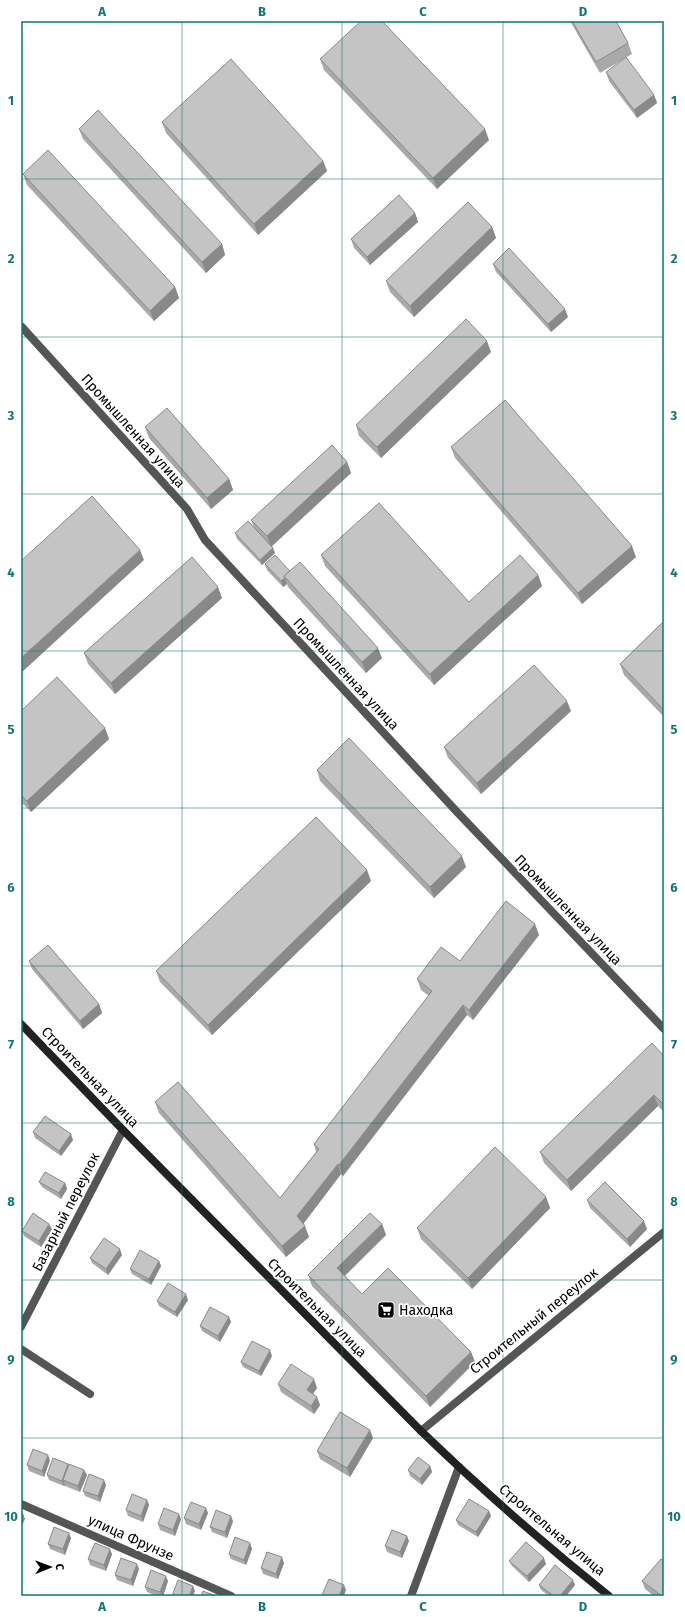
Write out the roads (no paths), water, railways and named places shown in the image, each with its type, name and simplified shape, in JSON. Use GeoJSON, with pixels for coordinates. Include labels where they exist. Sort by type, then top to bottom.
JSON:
{"type":"FeatureCollection","features":[{"type":"Feature","properties":{"kind":"main road","name":"Строительная улица"},"geometry":{"type":"LineString","coordinates":[[21,1024],[123,1130],[459,1468],[555,1553],[609,1596]]}},
{"type":"Feature","properties":{"kind":"street","name":"Промышленная улица"},"geometry":{"type":"LineString","coordinates":[[21,326],[187,509],[205,540],[458,813],[664,1029]]}},
{"type":"Feature","properties":{"kind":"street","name":"Базарный переулок"},"geometry":{"type":"LineString","coordinates":[[21,1327],[123,1130]]}},
{"type":"Feature","properties":{"kind":"street","name":"Строительный переулок"},"geometry":{"type":"LineString","coordinates":[[421,1431],[664,1232]]}},
{"type":"Feature","properties":{"kind":"street"},"geometry":{"type":"LineString","coordinates":[[21,1349],[90,1394]]}},
{"type":"Feature","properties":{"kind":"street"},"geometry":{"type":"LineString","coordinates":[[411,1596],[459,1468]]}},
{"type":"Feature","properties":{"kind":"street","name":"улица Фрунзе"},"geometry":{"type":"LineString","coordinates":[[21,1504],[231,1596]]}},
{"type":"Feature","properties":{"kind":"place","name":"Находка"},"geometry":{"type":"Point","coordinates":[386,1310]}}]}
